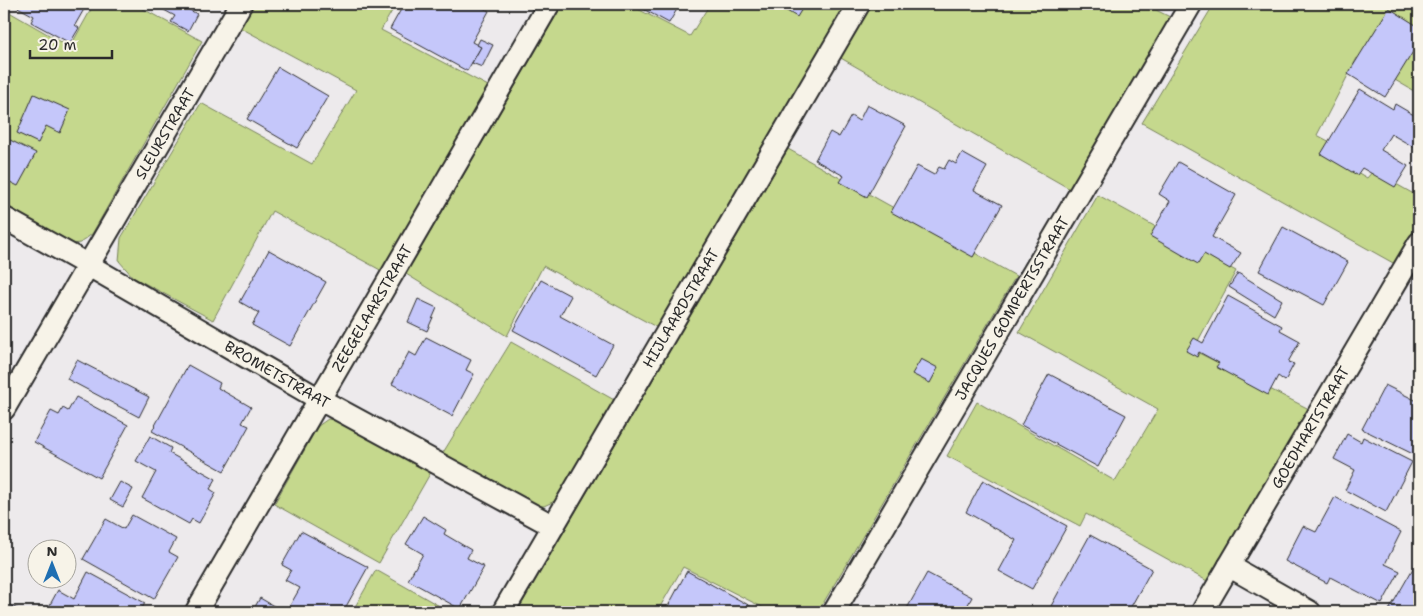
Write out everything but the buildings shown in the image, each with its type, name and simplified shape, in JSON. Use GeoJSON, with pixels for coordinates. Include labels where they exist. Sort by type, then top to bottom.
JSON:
{"type":"FeatureCollection","features":[{"type":"Feature","properties":{"kind":"street","name":"SLEURSTRAAT"},"geometry":{"type":"LineString","coordinates":[[4,409],[241,4]]}},
{"type":"Feature","properties":{"kind":"street","name":"ZEEGELAARSTRAAT"},"geometry":{"type":"LineString","coordinates":[[196,612],[549,4]]}},
{"type":"Feature","properties":{"kind":"street","name":"HIJLAARDSTRAAT"},"geometry":{"type":"LineString","coordinates":[[503,612],[859,4]]}},
{"type":"Feature","properties":{"kind":"street","name":"JACQUES GOMPERTSSTRAAT"},"geometry":{"type":"LineString","coordinates":[[834,612],[1191,4]]}},
{"type":"Feature","properties":{"kind":"street","name":"BROMETSTRAAT"},"geometry":{"type":"LineString","coordinates":[[4,218],[319,399],[553,526]]}},
{"type":"Feature","properties":{"kind":"street","name":"GOEDHARTSTRAAT"},"geometry":{"type":"LineString","coordinates":[[1202,612],[1419,243]]}},
{"type":"Feature","properties":{"kind":"street"},"geometry":{"type":"LineString","coordinates":[[1229,566],[1310,612]]}},
{"type":"Feature","properties":{"kind":"green space"},"geometry":{"type":"Polygon","coordinates":[[[94,4],[134,4],[202,41],[92,234],[80,243],[63,245],[4,210],[4,9],[70,47],[94,4]]]}},
{"type":"Feature","properties":{"kind":"green space"},"geometry":{"type":"Polygon","coordinates":[[[253,4],[396,4],[381,30],[492,88],[384,272],[272,211],[213,320],[133,277],[119,261],[121,238],[201,103],[312,164],[356,90],[239,27],[253,4]]]}},
{"type":"Feature","properties":{"kind":"green space"},"geometry":{"type":"Polygon","coordinates":[[[563,4],[628,4],[690,36],[710,4],[849,4],[658,328],[543,266],[507,336],[406,274],[563,4]]]}},
{"type":"Feature","properties":{"kind":"green space"},"geometry":{"type":"Polygon","coordinates":[[[870,4],[1144,4],[1170,17],[1070,189],[839,57],[870,4]]]}},
{"type":"Feature","properties":{"kind":"green space"},"geometry":{"type":"Polygon","coordinates":[[[1214,4],[1419,4],[1419,94],[1357,58],[1317,135],[1332,143],[1327,154],[1367,178],[1373,171],[1419,197],[1419,221],[1395,264],[1142,123],[1214,4]]]}},
{"type":"Feature","properties":{"kind":"green space"},"geometry":{"type":"Polygon","coordinates":[[[788,149],[1016,276],[818,612],[772,612],[683,567],[657,612],[517,612],[788,149]]]}},
{"type":"Feature","properties":{"kind":"green space"},"geometry":{"type":"Polygon","coordinates":[[[1098,195],[1236,271],[1193,350],[1309,409],[1209,582],[1086,514],[1080,526],[947,456],[977,402],[1115,481],[1158,409],[1019,332],[1098,195]]]}},
{"type":"Feature","properties":{"kind":"green space"},"geometry":{"type":"Polygon","coordinates":[[[511,342],[616,401],[559,499],[544,506],[528,505],[441,456],[511,342]]]}},
{"type":"Feature","properties":{"kind":"green space"},"geometry":{"type":"Polygon","coordinates":[[[328,419],[343,422],[431,472],[379,563],[274,504],[318,426],[328,419]]]}},
{"type":"Feature","properties":{"kind":"green space"},"geometry":{"type":"Polygon","coordinates":[[[376,570],[450,612],[352,612],[376,570]]]}}]}
